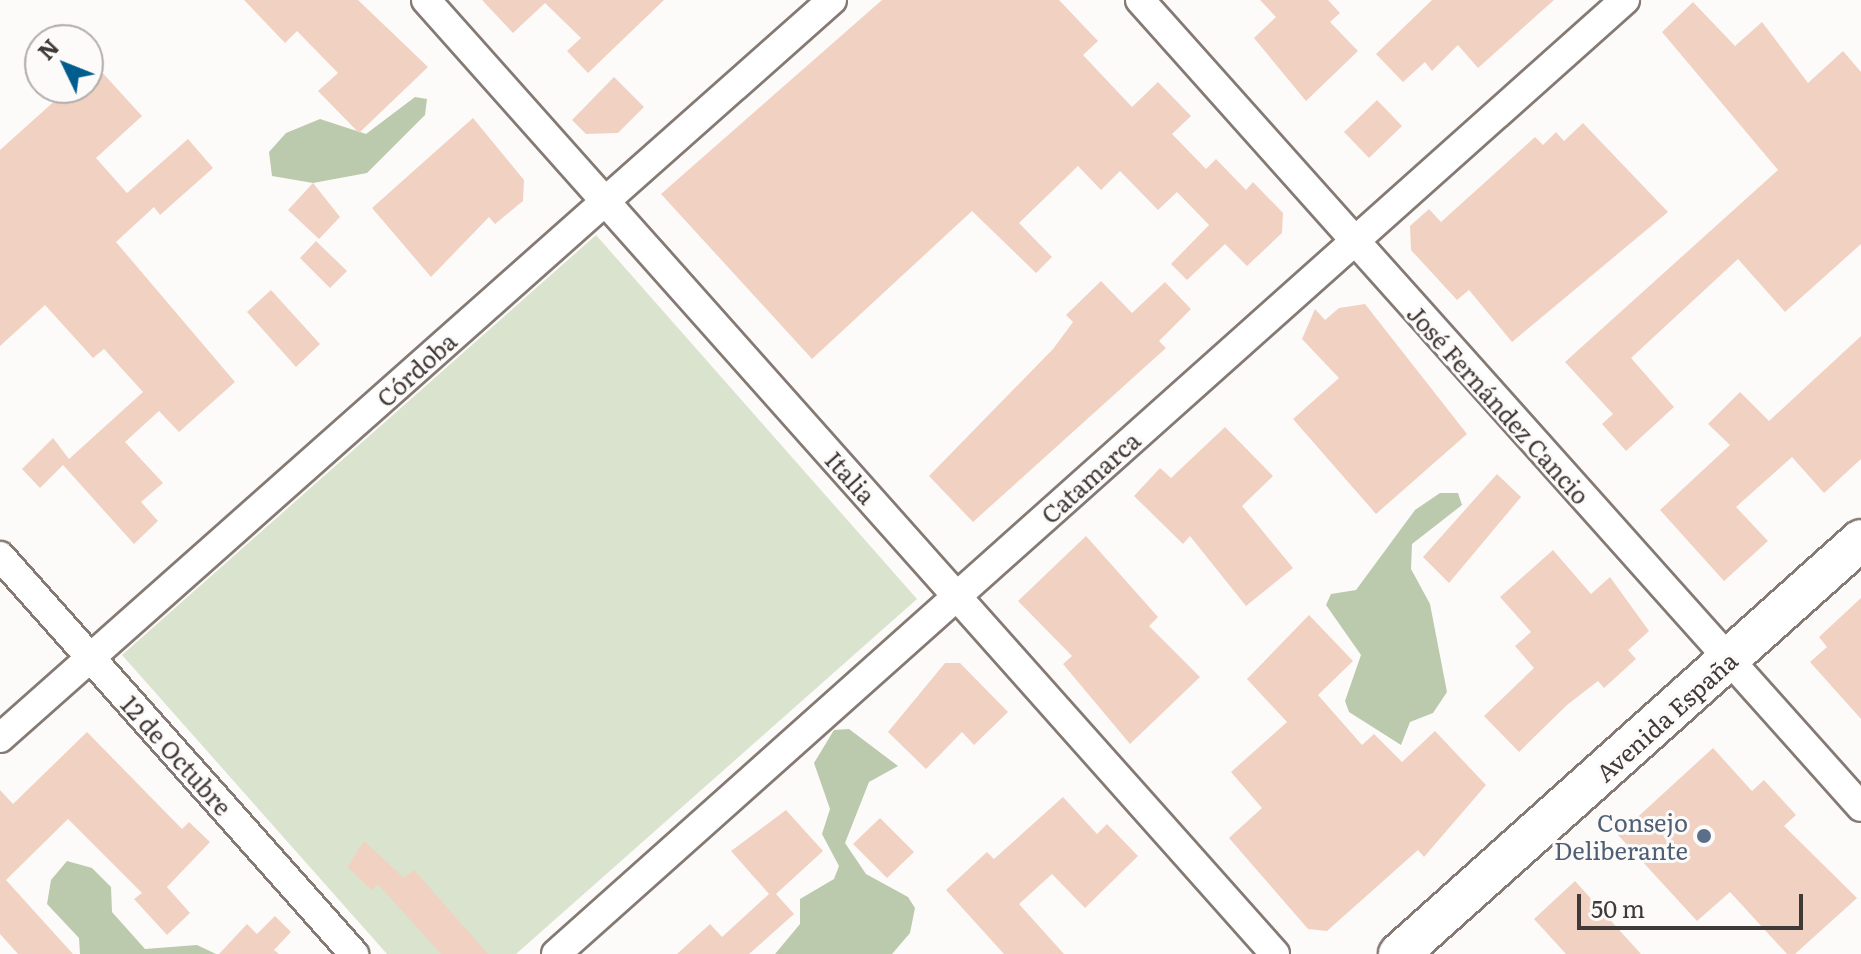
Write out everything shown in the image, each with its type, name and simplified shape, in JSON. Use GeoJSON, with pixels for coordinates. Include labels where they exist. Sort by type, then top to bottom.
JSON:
{"type":"FeatureCollection","features":[{"type":"Feature","properties":{"kind":"main road","name":"Avenida España"},"geometry":{"type":"LineString","coordinates":[[1399,954],[1861,540]]}},
{"type":"Feature","properties":{"kind":"street","name":"Italia"},"geometry":{"type":"LineString","coordinates":[[426,0],[1275,954]]}},
{"type":"Feature","properties":{"kind":"street","name":"Córdoba"},"geometry":{"type":"LineString","coordinates":[[0,738],[832,0]]}},
{"type":"Feature","properties":{"kind":"street","name":"José Fernández Cancio"},"geometry":{"type":"LineString","coordinates":[[1140,0],[1861,807]]}},
{"type":"Feature","properties":{"kind":"street","name":"Catamarca"},"geometry":{"type":"LineString","coordinates":[[556,954],[1625,0]]}},
{"type":"Feature","properties":{"kind":"street","name":"12 de Octubre"},"geometry":{"type":"LineString","coordinates":[[0,556],[354,954]]}},
{"type":"Feature","properties":{"kind":"green space"},"geometry":{"type":"Polygon","coordinates":[[[415,97],[427,99],[425,115],[367,173],[313,183],[272,176],[269,152],[286,133],[320,119],[366,134],[415,97]]]}},
{"type":"Feature","properties":{"kind":"green space"},"geometry":{"type":"Polygon","coordinates":[[[596,235],[917,599],[516,954],[387,954],[122,655],[596,235]]]}},
{"type":"Feature","properties":{"kind":"green space"},"geometry":{"type":"Polygon","coordinates":[[[1440,493],[1458,493],[1462,505],[1412,544],[1411,569],[1430,604],[1447,692],[1433,713],[1410,722],[1401,745],[1349,712],[1345,701],[1361,655],[1326,605],[1331,594],[1356,590],[1415,510],[1440,493]]]}},
{"type":"Feature","properties":{"kind":"green space"},"geometry":{"type":"Polygon","coordinates":[[[849,729],[898,766],[869,782],[845,843],[866,874],[908,897],[915,908],[910,933],[892,954],[775,954],[800,924],[800,899],[834,879],[839,866],[822,834],[830,809],[814,763],[834,730],[849,729]]]}},
{"type":"Feature","properties":{"kind":"green space"},"geometry":{"type":"Polygon","coordinates":[[[67,861],[92,868],[111,887],[112,912],[145,949],[197,945],[216,954],[80,954],[79,938],[47,904],[51,880],[67,861]]]}},
{"type":"Feature","properties":{"kind":"building"},"geometry":{"type":"Polygon","coordinates":[[[244,0],[358,0],[428,67],[359,133],[318,91],[338,73],[297,31],[285,43],[244,0]]]}},
{"type":"Feature","properties":{"kind":"building"},"geometry":{"type":"Polygon","coordinates":[[[482,0],[664,0],[588,73],[567,51],[581,38],[545,3],[513,33],[482,0]]]}},
{"type":"Feature","properties":{"kind":"building"},"geometry":{"type":"Polygon","coordinates":[[[882,0],[1059,0],[1098,41],[1083,55],[1132,107],[1158,82],[1191,116],[1172,134],[1206,169],[1216,159],[1246,190],[1253,182],[1283,213],[1282,233],[1247,266],[1225,244],[1187,280],[1171,264],[1209,225],[1177,192],[1158,210],[1120,171],[1101,190],[1078,166],[1019,223],[1052,257],[1036,273],[972,211],[812,359],[661,194],[882,0]]]}},
{"type":"Feature","properties":{"kind":"building"},"geometry":{"type":"Polygon","coordinates":[[[1260,0],[1328,0],[1340,13],[1330,22],[1358,51],[1306,101],[1254,38],[1276,17],[1260,0]]]}},
{"type":"Feature","properties":{"kind":"building"},"geometry":{"type":"Polygon","coordinates":[[[1432,0],[1554,0],[1478,68],[1458,45],[1432,71],[1425,62],[1403,82],[1376,54],[1432,0]]]}},
{"type":"Feature","properties":{"kind":"building"},"geometry":{"type":"Polygon","coordinates":[[[1693,2],[1735,46],[1762,22],[1808,83],[1843,51],[1861,72],[1861,244],[1785,312],[1738,259],[1631,358],[1674,407],[1626,451],[1602,424],[1613,414],[1565,362],[1778,170],[1662,32],[1693,2]]]}},
{"type":"Feature","properties":{"kind":"building"},"geometry":{"type":"Polygon","coordinates":[[[104,74],[142,116],[96,158],[127,193],[188,139],[213,168],[160,215],[154,207],[116,242],[235,382],[179,432],[159,411],[125,442],[163,483],[141,502],[158,521],[134,544],[63,465],[40,488],[22,469],[53,438],[69,459],[143,392],[104,349],[93,358],[45,305],[0,346],[0,150],[51,104],[104,104],[104,74]]]}},
{"type":"Feature","properties":{"kind":"building"},"geometry":{"type":"Polygon","coordinates":[[[614,77],[644,107],[618,133],[586,134],[572,120],[614,77]]]}},
{"type":"Feature","properties":{"kind":"building"},"geometry":{"type":"Polygon","coordinates":[[[1377,100],[1402,126],[1369,158],[1344,132],[1377,100]]]}},
{"type":"Feature","properties":{"kind":"building"},"geometry":{"type":"Polygon","coordinates":[[[473,118],[524,180],[523,201],[495,224],[489,217],[431,277],[372,208],[473,118]]]}},
{"type":"Feature","properties":{"kind":"building"},"geometry":{"type":"Polygon","coordinates":[[[1583,123],[1668,212],[1512,342],[1469,290],[1457,300],[1411,250],[1410,226],[1429,209],[1441,222],[1535,137],[1543,145],[1556,132],[1564,141],[1583,123]]]}},
{"type":"Feature","properties":{"kind":"building"},"geometry":{"type":"Polygon","coordinates":[[[313,183],[340,217],[319,239],[288,210],[313,183]]]}},
{"type":"Feature","properties":{"kind":"building"},"geometry":{"type":"Polygon","coordinates":[[[316,241],[347,271],[330,288],[300,258],[316,241]]]}},
{"type":"Feature","properties":{"kind":"building"},"geometry":{"type":"Polygon","coordinates":[[[1101,281],[1132,313],[1165,282],[1191,309],[1159,341],[1166,348],[973,522],[929,476],[1053,349],[1073,322],[1066,315],[1101,281]]]}},
{"type":"Feature","properties":{"kind":"building"},"geometry":{"type":"Polygon","coordinates":[[[271,290],[320,344],[296,367],[247,312],[271,290]]]}},
{"type":"Feature","properties":{"kind":"building"},"geometry":{"type":"Polygon","coordinates":[[[1365,304],[1467,434],[1376,514],[1293,419],[1339,378],[1302,339],[1315,309],[1325,320],[1339,308],[1365,304]]]}},
{"type":"Feature","properties":{"kind":"building"},"geometry":{"type":"Polygon","coordinates":[[[1861,336],[1861,459],[1824,493],[1792,457],[1736,507],[1768,541],[1724,581],[1660,510],[1730,445],[1708,424],[1740,392],[1769,421],[1861,336]]]}},
{"type":"Feature","properties":{"kind":"building"},"geometry":{"type":"Polygon","coordinates":[[[1225,427],[1273,476],[1242,506],[1293,568],[1246,606],[1190,536],[1183,544],[1134,496],[1160,468],[1171,478],[1225,427]]]}},
{"type":"Feature","properties":{"kind":"building"},"geometry":{"type":"Polygon","coordinates":[[[1497,474],[1521,497],[1449,583],[1423,557],[1497,474]]]}},
{"type":"Feature","properties":{"kind":"building"},"geometry":{"type":"Polygon","coordinates":[[[1086,536],[1158,617],[1149,626],[1200,677],[1130,744],[1063,664],[1072,656],[1018,601],[1086,536]]]}},
{"type":"Feature","properties":{"kind":"building"},"geometry":{"type":"Polygon","coordinates":[[[1553,550],[1591,594],[1610,577],[1649,631],[1628,650],[1636,659],[1604,688],[1598,681],[1567,705],[1519,752],[1484,716],[1534,668],[1515,646],[1531,632],[1500,597],[1553,550]]]}},
{"type":"Feature","properties":{"kind":"building"},"geometry":{"type":"Polygon","coordinates":[[[1861,598],[1861,719],[1810,662],[1827,647],[1819,637],[1861,598]]]}},
{"type":"Feature","properties":{"kind":"building"},"geometry":{"type":"Polygon","coordinates":[[[1309,615],[1353,661],[1318,695],[1362,745],[1374,734],[1402,762],[1435,731],[1486,785],[1424,857],[1418,850],[1327,931],[1308,929],[1229,838],[1262,808],[1231,772],[1287,722],[1247,679],[1309,615]]]}},
{"type":"Feature","properties":{"kind":"building"},"geometry":{"type":"Polygon","coordinates":[[[945,663],[960,663],[1008,712],[974,745],[962,732],[926,769],[888,732],[945,663]]]}},
{"type":"Feature","properties":{"kind":"building"},"geometry":{"type":"Polygon","coordinates":[[[87,732],[182,829],[189,822],[210,842],[167,887],[190,913],[167,935],[134,899],[142,893],[68,819],[6,880],[73,954],[18,954],[0,934],[0,790],[13,804],[87,732]]]}},
{"type":"Feature","properties":{"kind":"building"},"geometry":{"type":"Polygon","coordinates":[[[1713,748],[1752,791],[1764,780],[1796,815],[1784,826],[1857,898],[1795,954],[1787,954],[1730,892],[1697,921],[1618,835],[1713,748]]]}},
{"type":"Feature","properties":{"kind":"building"},"geometry":{"type":"Polygon","coordinates":[[[1063,797],[1097,834],[1107,824],[1138,856],[1085,908],[1052,874],[1019,904],[1064,954],[1004,954],[946,890],[987,852],[994,859],[1063,797]]]}},
{"type":"Feature","properties":{"kind":"building"},"geometry":{"type":"Polygon","coordinates":[[[786,810],[823,851],[776,894],[794,914],[749,954],[677,954],[710,924],[722,937],[769,894],[731,851],[786,810]]]}},
{"type":"Feature","properties":{"kind":"building"},"geometry":{"type":"Polygon","coordinates":[[[880,818],[914,852],[887,878],[853,844],[880,818]]]}},
{"type":"Feature","properties":{"kind":"building"},"geometry":{"type":"Polygon","coordinates":[[[364,841],[404,878],[414,870],[488,954],[441,954],[378,884],[372,890],[347,867],[364,841]]]}},
{"type":"Feature","properties":{"kind":"building"},"geometry":{"type":"Polygon","coordinates":[[[1575,881],[1641,954],[1566,954],[1534,919],[1575,881]]]}},
{"type":"Feature","properties":{"kind":"building"},"geometry":{"type":"Polygon","coordinates":[[[275,916],[291,932],[274,950],[279,954],[219,954],[247,924],[257,934],[275,916]]]}},
{"type":"Feature","properties":{"kind":"place","name":"Consejo Deliberante"},"geometry":{"type":"Point","coordinates":[1704,836]}}]}
